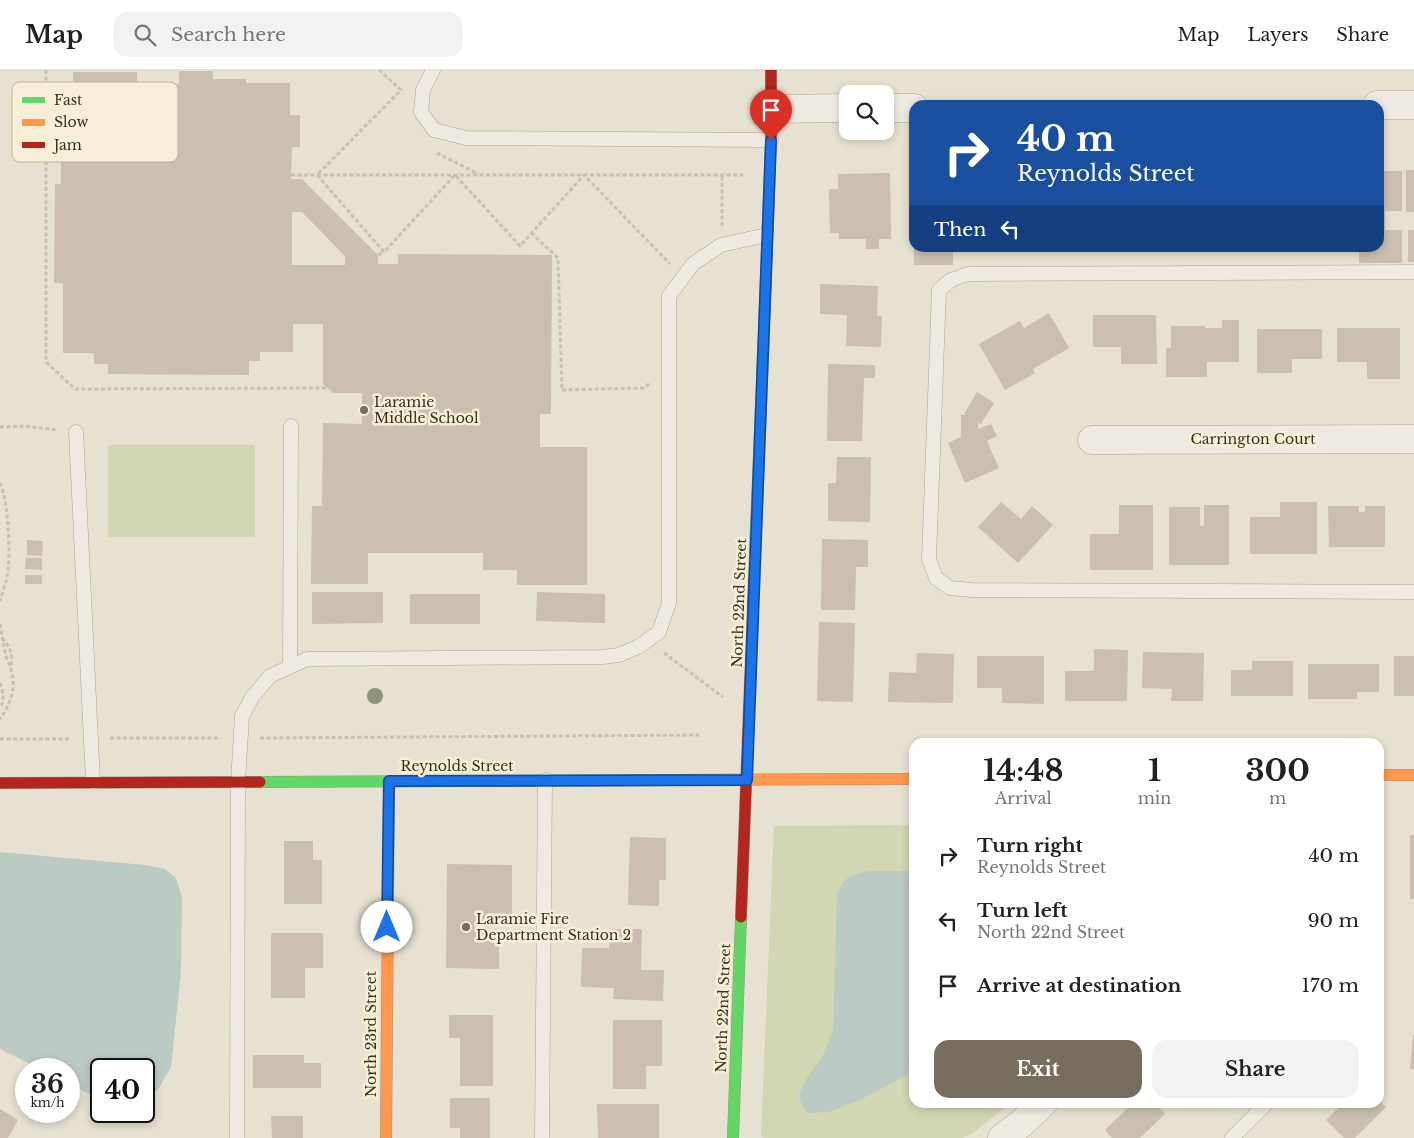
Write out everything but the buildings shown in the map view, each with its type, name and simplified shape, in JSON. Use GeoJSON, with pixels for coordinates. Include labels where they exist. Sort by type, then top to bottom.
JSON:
{"type":"FeatureCollection","features":[{"type":"Feature","properties":{"kind":"street","name":"North 22nd Street"},"geometry":{"type":"LineString","coordinates":[[733,1138],[768,235],[771,70]]}},
{"type":"Feature","properties":{"kind":"street"},"geometry":{"type":"LineString","coordinates":[[1384,105],[1414,105]]}},
{"type":"Feature","properties":{"kind":"street"},"geometry":{"type":"LineString","coordinates":[[771,109],[839,108]]}},
{"type":"Feature","properties":{"kind":"street"},"geometry":{"type":"LineString","coordinates":[[894,108],[909,108]]}},
{"type":"Feature","properties":{"kind":"street","name":"Carrington Court"},"geometry":{"type":"LineString","coordinates":[[1092,440],[1414,439]]}},
{"type":"Feature","properties":{"kind":"street"},"geometry":{"type":"LineString","coordinates":[[1384,775],[1414,775]]}},
{"type":"Feature","properties":{"kind":"street","name":"Reynolds Street"},"geometry":{"type":"LineString","coordinates":[[0,783],[909,779]]}},
{"type":"Feature","properties":{"kind":"street","name":"North 23rd Street"},"geometry":{"type":"LineString","coordinates":[[386,1138],[389,781]]}},
{"type":"Feature","properties":{"kind":"street"},"geometry":{"type":"LineString","coordinates":[[1002,1138],[1038,1108]]}},
{"type":"Feature","properties":{"kind":"lane"},"geometry":{"type":"LineString","coordinates":[[433,70],[423,90],[421,112],[434,130],[466,138],[771,140]]}},
{"type":"Feature","properties":{"kind":"lane"},"geometry":{"type":"LineString","coordinates":[[237,1138],[238,782],[242,716],[253,696],[270,676],[307,659],[602,657],[620,655],[638,647],[660,632],[669,603],[669,296],[693,264],[721,245],[768,235]]}},
{"type":"Feature","properties":{"kind":"lane"},"geometry":{"type":"LineString","coordinates":[[1414,272],[968,274],[951,280],[939,290],[928,559],[936,578],[950,588],[972,590],[1414,592]]}},
{"type":"Feature","properties":{"kind":"lane"},"geometry":{"type":"LineString","coordinates":[[290,666],[291,426]]}},
{"type":"Feature","properties":{"kind":"lane"},"geometry":{"type":"LineString","coordinates":[[76,432],[93,782]]}},
{"type":"Feature","properties":{"kind":"lane"},"geometry":{"type":"LineString","coordinates":[[542,1138],[545,780]]}},
{"type":"Feature","properties":{"kind":"lane"},"geometry":{"type":"LineString","coordinates":[[1232,1138],[1262,1108]]}},
{"type":"Feature","properties":{"kind":"path"},"geometry":{"type":"LineString","coordinates":[[317,175],[401,90],[379,70]]}},
{"type":"Feature","properties":{"kind":"path"},"geometry":{"type":"LineString","coordinates":[[46,162],[46,362],[75,389],[327,388]]}},
{"type":"Feature","properties":{"kind":"path"},"geometry":{"type":"LineString","coordinates":[[291,175],[770,175]]}},
{"type":"Feature","properties":{"kind":"path"},"geometry":{"type":"LineString","coordinates":[[317,175],[384,252]]}},
{"type":"Feature","properties":{"kind":"path"},"geometry":{"type":"LineString","coordinates":[[455,175],[520,246],[584,175]]}},
{"type":"Feature","properties":{"kind":"path"},"geometry":{"type":"LineString","coordinates":[[378,255],[384,252],[455,175]]}},
{"type":"Feature","properties":{"kind":"path"},"geometry":{"type":"LineString","coordinates":[[584,175],[672,266]]}},
{"type":"Feature","properties":{"kind":"path"},"geometry":{"type":"LineString","coordinates":[[721,231],[722,175]]}},
{"type":"Feature","properties":{"kind":"path"},"geometry":{"type":"LineString","coordinates":[[531,233],[558,258],[562,390],[643,388],[648,386],[650,376]]}},
{"type":"Feature","properties":{"kind":"path"},"geometry":{"type":"LineString","coordinates":[[0,427],[24,426],[76,432]]}},
{"type":"Feature","properties":{"kind":"path"},"geometry":{"type":"LineString","coordinates":[[0,483],[5,500],[8,556],[7,576],[0,601]]}},
{"type":"Feature","properties":{"kind":"path"},"geometry":{"type":"LineString","coordinates":[[0,624],[13,682],[12,693],[6,710],[0,719]]}},
{"type":"Feature","properties":{"kind":"path"},"geometry":{"type":"LineString","coordinates":[[2,638],[11,651],[13,658],[11,670]]}},
{"type":"Feature","properties":{"kind":"path"},"geometry":{"type":"LineString","coordinates":[[648,640],[749,718]]}},
{"type":"Feature","properties":{"kind":"path"},"geometry":{"type":"LineString","coordinates":[[0,683],[3,698],[0,708]]}},
{"type":"Feature","properties":{"kind":"path"},"geometry":{"type":"LineString","coordinates":[[0,739],[701,735]]}},
{"type":"Feature","properties":{"kind":"green space"},"geometry":{"type":"Polygon","coordinates":[[[108,445],[255,445],[255,537],[108,537],[108,445]]]}},
{"type":"Feature","properties":{"kind":"green space"},"geometry":{"type":"Polygon","coordinates":[[[909,825],[909,1108],[1004,1108],[973,1133],[963,1138],[763,1138],[761,1135],[774,826],[909,825]]]}},
{"type":"Feature","properties":{"kind":"shaded area"},"geometry":{"type":"Polygon","coordinates":[[[0,852],[145,865],[165,869],[176,878],[182,897],[181,972],[171,1067],[159,1088],[155,1091],[155,1058],[90,1058],[90,1094],[80,1090],[80,1058],[18,1058],[0,1049],[0,852]]]}},
{"type":"Feature","properties":{"kind":"shaded area"},"geometry":{"type":"Polygon","coordinates":[[[868,871],[909,871],[909,1074],[860,1100],[829,1112],[808,1113],[802,1107],[799,1094],[808,1076],[823,1055],[833,1030],[837,894],[849,877],[868,871]]]}},
{"type":"Feature","properties":{"kind":"traffic: fast"},"geometry":{"type":"LineString","coordinates":[[754,577],[764,333]]}},
{"type":"Feature","properties":{"kind":"traffic: fast"},"geometry":{"type":"LineString","coordinates":[[260,782],[670,780]]}},
{"type":"Feature","properties":{"kind":"traffic: fast"},"geometry":{"type":"LineString","coordinates":[[733,1138],[741,917]]}},
{"type":"Feature","properties":{"kind":"traffic: slow"},"geometry":{"type":"LineString","coordinates":[[1384,775],[1414,775]]}},
{"type":"Feature","properties":{"kind":"traffic: slow"},"geometry":{"type":"LineString","coordinates":[[670,780],[909,779]]}},
{"type":"Feature","properties":{"kind":"traffic: slow"},"geometry":{"type":"LineString","coordinates":[[386,1138],[389,781]]}},
{"type":"Feature","properties":{"kind":"traffic: jam"},"geometry":{"type":"LineString","coordinates":[[764,333],[771,140],[771,70]]}},
{"type":"Feature","properties":{"kind":"traffic: jam"},"geometry":{"type":"LineString","coordinates":[[741,917],[754,577]]}},
{"type":"Feature","properties":{"kind":"traffic: jam"},"geometry":{"type":"LineString","coordinates":[[0,783],[260,782]]}},
{"type":"Feature","properties":{"kind":"place","name":"Laramie Middle School"},"geometry":{"type":"Point","coordinates":[364,410]}},
{"type":"Feature","properties":{"kind":"place","name":"Laramie Fire Department Station 2"},"geometry":{"type":"Point","coordinates":[466,927]}},
{"type":"Feature","properties":{"kind":"route"},"geometry":{"type":"LineString","coordinates":[[387,927],[389,781],[747,780],[771,140]]}}]}
